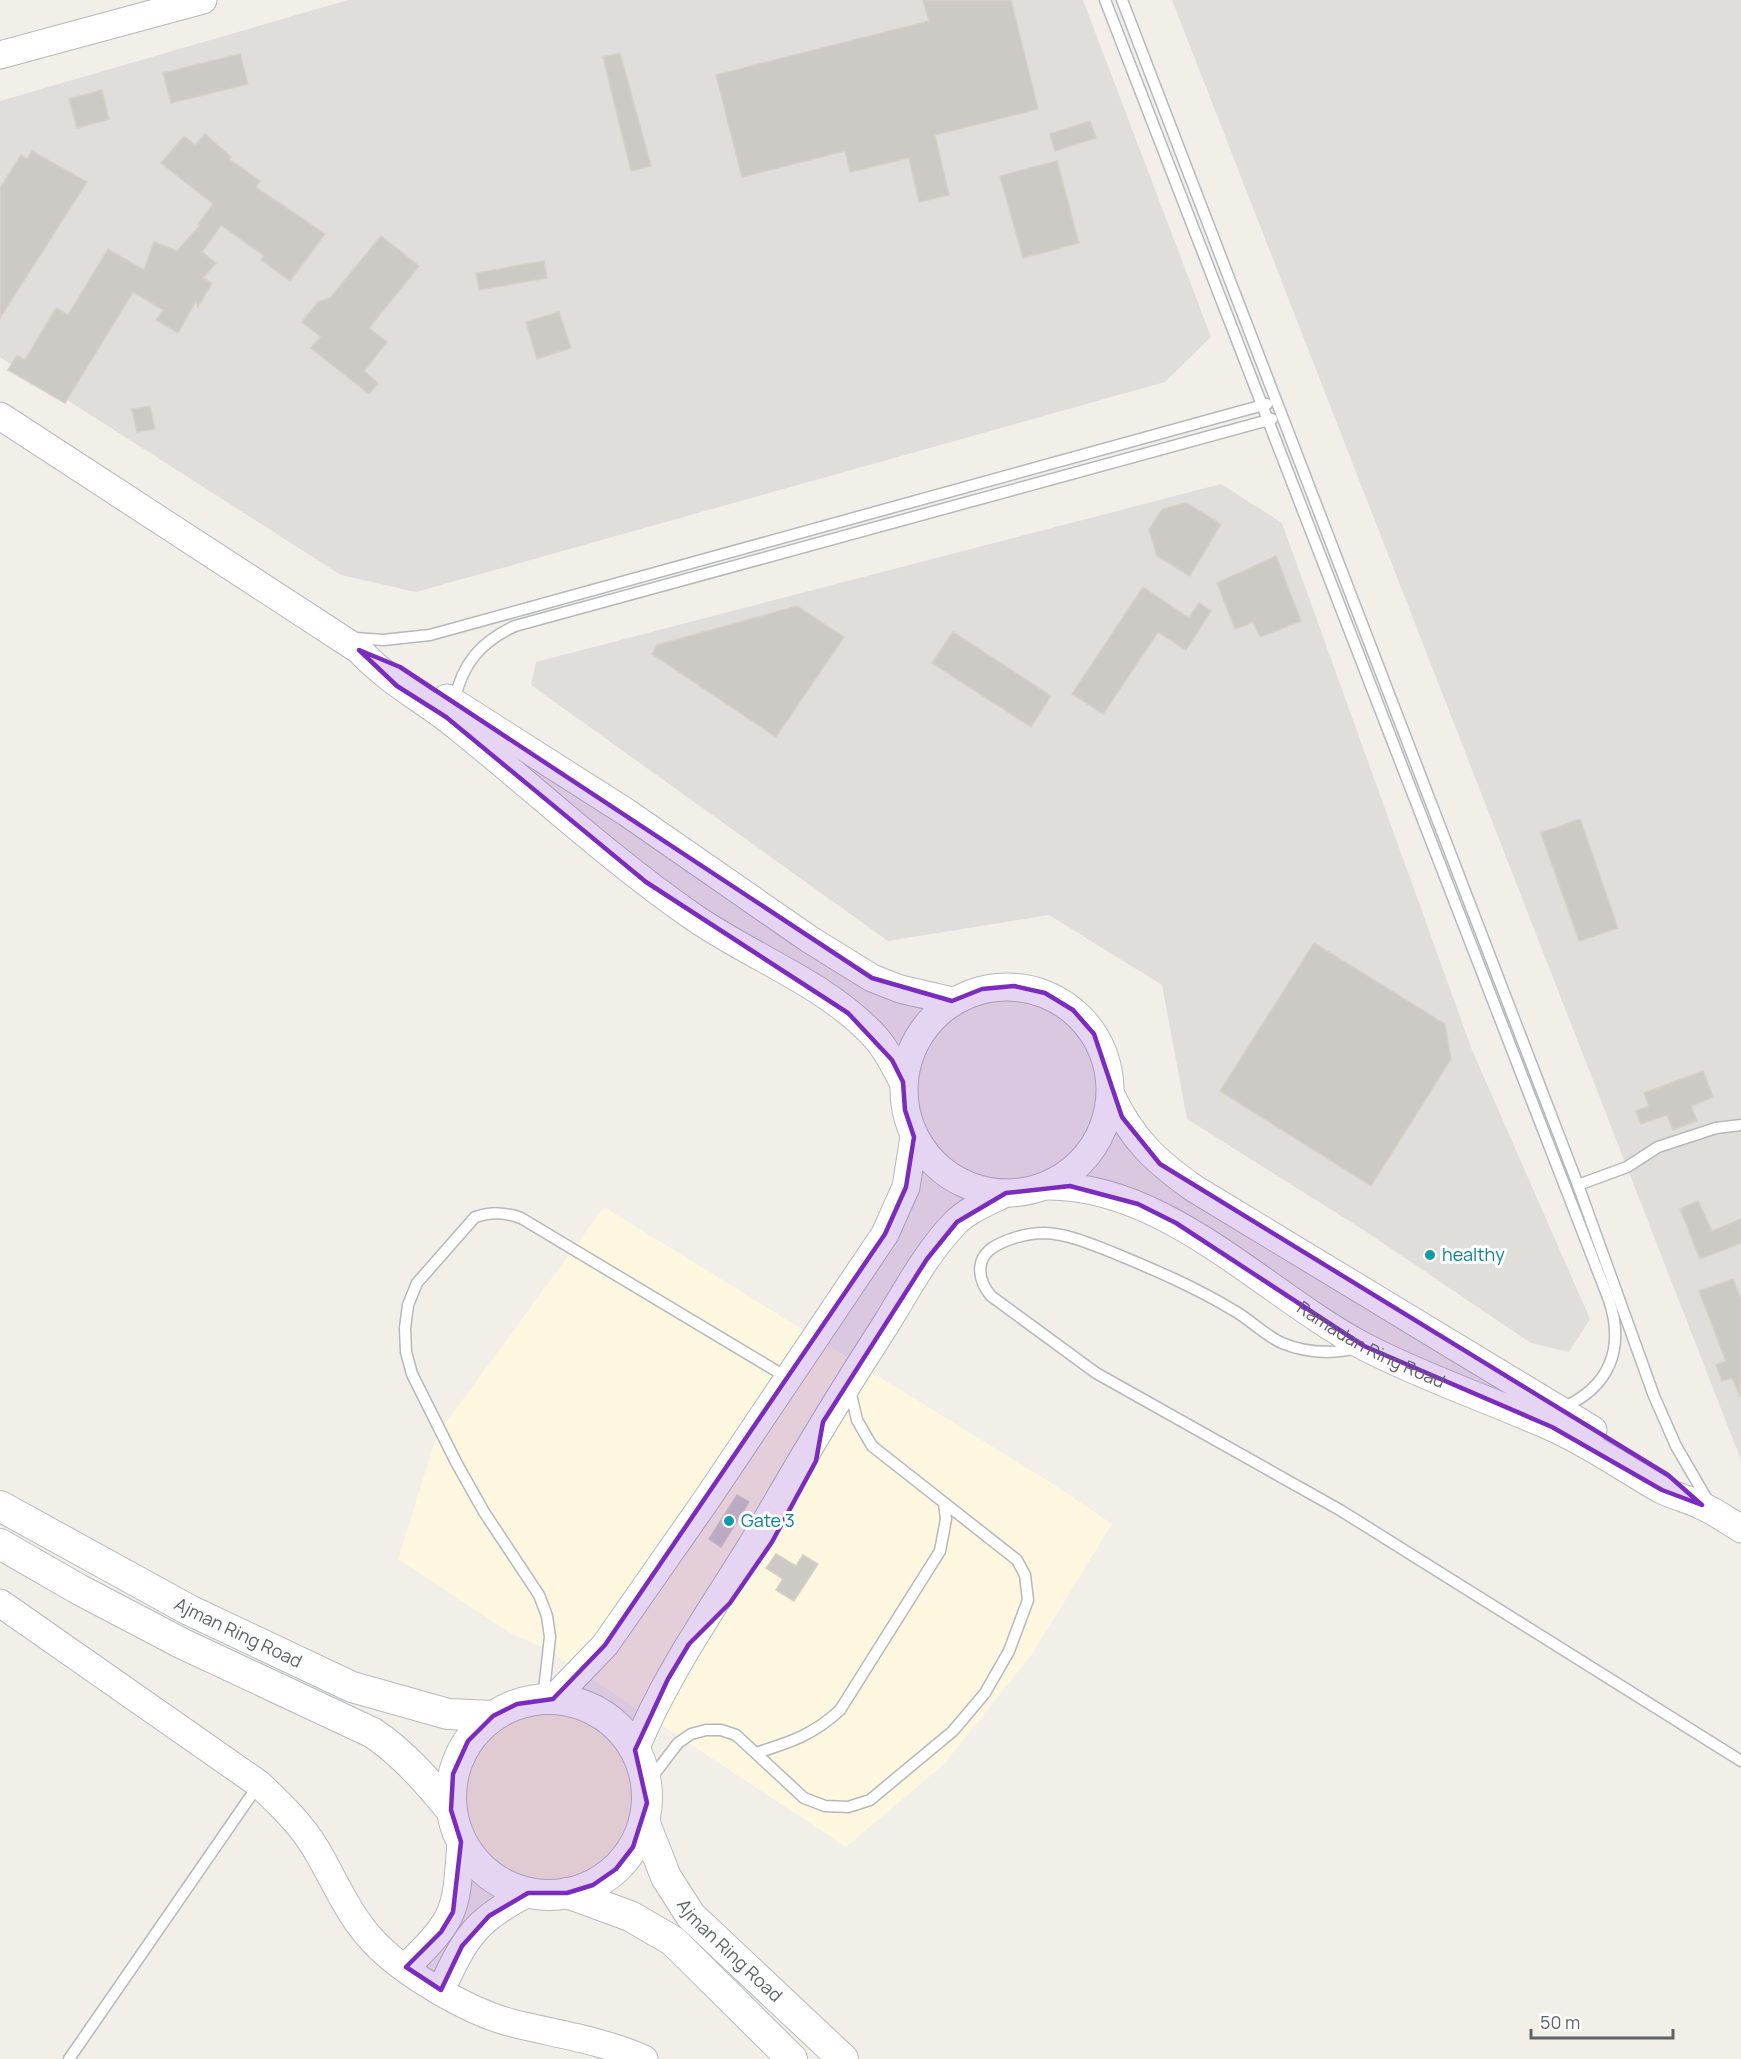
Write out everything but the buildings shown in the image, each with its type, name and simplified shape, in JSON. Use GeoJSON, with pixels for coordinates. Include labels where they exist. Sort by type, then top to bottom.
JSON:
{"type":"FeatureCollection","features":[{"type":"Feature","properties":{"kind":"main road","name":"Ajman Ring Road"},"geometry":{"type":"LineString","coordinates":[[0,1506],[189,1610],[352,1687],[448,1714],[493,1716]]}},
{"type":"Feature","properties":{"kind":"main road","name":"Ajman Ring Road"},"geometry":{"type":"LineString","coordinates":[[0,1544],[80,1590],[183,1644],[374,1733],[399,1751],[422,1774],[451,1810]]}},
{"type":"Feature","properties":{"kind":"main road"},"geometry":{"type":"LineString","coordinates":[[548,1699],[578,1704],[601,1714],[620,1730],[635,1750],[646,1785],[644,1821],[633,1847],[616,1869],[593,1885],[567,1893],[528,1893],[501,1883],[478,1865],[461,1842],[451,1810],[453,1774],[468,1741],[493,1716],[517,1704],[548,1699]]}},
{"type":"Feature","properties":{"kind":"main road","name":"Ajman Ring Road"},"geometry":{"type":"LineString","coordinates":[[644,1821],[666,1877],[691,1916],[843,2059]]}},
{"type":"Feature","properties":{"kind":"main road","name":"Ajman Ring Road"},"geometry":{"type":"LineString","coordinates":[[567,1893],[630,1916],[673,1941],[792,2059]]}},
{"type":"Feature","properties":{"kind":"street"},"geometry":{"type":"LineString","coordinates":[[0,40],[149,0]]}},
{"type":"Feature","properties":{"kind":"street"},"geometry":{"type":"LineString","coordinates":[[0,55],[204,0]]}},
{"type":"Feature","properties":{"kind":"street"},"geometry":{"type":"LineString","coordinates":[[0,416],[359,650],[397,686],[446,717],[548,805],[646,882],[694,917],[783,970],[848,1013],[878,1040],[903,1082]]}},
{"type":"Feature","properties":{"kind":"street"},"geometry":{"type":"LineString","coordinates":[[359,650],[400,667],[626,812],[809,939],[872,978],[900,989],[952,1001]]}},
{"type":"Feature","properties":{"kind":"street"},"geometry":{"type":"LineString","coordinates":[[635,1750],[658,1698],[689,1644],[736,1597],[772,1542],[816,1461],[823,1422],[942,1238],[974,1208],[1006,1193],[1045,1186],[1071,1171],[1092,1150],[1105,1124],[1111,1095],[1107,1063],[1094,1034],[1073,1010],[1045,993],[1014,986],[982,989],[952,1001],[927,1023],[910,1050],[903,1082],[905,1110],[914,1137],[930,1160],[952,1178],[978,1189],[1006,1193]]}},
{"type":"Feature","properties":{"kind":"street","name":"Ramadan Ring Road"},"geometry":{"type":"LineString","coordinates":[[1111,1095],[1137,1140],[1160,1164],[1195,1189],[1668,1475],[1721,1517]]}},
{"type":"Feature","properties":{"kind":"street"},"geometry":{"type":"LineString","coordinates":[[548,1699],[605,1645],[635,1601],[693,1550],[762,1445],[784,1384],[885,1234],[906,1187],[914,1137]]}},
{"type":"Feature","properties":{"kind":"street","name":"Ramadan Ring Road"},"geometry":{"type":"LineString","coordinates":[[1045,1186],[1070,1186],[1101,1191],[1147,1208],[1176,1223],[1311,1314],[1364,1346],[1552,1427],[1662,1490],[1721,1517]]}},
{"type":"Feature","properties":{"kind":"street"},"geometry":{"type":"LineString","coordinates":[[0,1603],[259,1784],[290,1814],[315,1847],[352,1916],[375,1943],[406,1967],[474,2008],[509,2022],[586,2038],[644,2059]]}},
{"type":"Feature","properties":{"kind":"street"},"geometry":{"type":"LineString","coordinates":[[406,1967],[441,1932],[453,1912],[458,1890],[461,1842]]}},
{"type":"Feature","properties":{"kind":"street"},"geometry":{"type":"LineString","coordinates":[[441,1990],[462,1946],[474,1930],[507,1904],[528,1893]]}},
{"type":"Feature","properties":{"kind":"lane"},"geometry":{"type":"LineString","coordinates":[[1105,0],[1260,406],[1615,1319],[1616,1338],[1613,1357],[1604,1375],[1592,1390],[1577,1402],[1559,1409]]}},
{"type":"Feature","properties":{"kind":"lane"},"geometry":{"type":"LineString","coordinates":[[1122,0],[1578,1185],[1664,1422],[1689,1470],[1721,1517]]}},
{"type":"Feature","properties":{"kind":"lane"},"geometry":{"type":"LineString","coordinates":[[337,635],[383,640],[430,635],[1276,401]]}},
{"type":"Feature","properties":{"kind":"lane"},"geometry":{"type":"LineString","coordinates":[[454,702],[458,682],[467,663],[480,647],[496,634],[515,626],[1282,416]]}},
{"type":"Feature","properties":{"kind":"lane"},"geometry":{"type":"LineString","coordinates":[[1578,1185],[1627,1167],[1658,1147],[1716,1128],[1741,1125]]}},
{"type":"Feature","properties":{"kind":"lane"},"geometry":{"type":"LineString","coordinates":[[548,1699],[550,1637],[547,1616],[539,1595],[468,1484],[412,1374],[406,1352],[405,1328],[408,1305],[417,1283],[475,1217],[488,1213],[505,1212],[521,1218],[784,1384]]}},
{"type":"Feature","properties":{"kind":"lane"},"geometry":{"type":"LineString","coordinates":[[1364,1346],[1327,1352],[1304,1350],[1283,1343],[1198,1290],[1167,1274],[1070,1236],[1042,1233],[1016,1237],[991,1249],[982,1260],[980,1272],[983,1286],[991,1296],[1077,1360],[1340,1510],[1741,1761]]}},
{"type":"Feature","properties":{"kind":"lane"},"geometry":{"type":"LineString","coordinates":[[646,1785],[678,1743],[691,1734],[706,1730],[722,1730],[736,1735],[804,1798],[825,1806],[848,1807],[870,1800],[953,1731],[986,1693],[1009,1651],[1028,1600],[1025,1575],[1017,1560],[872,1446],[857,1420],[849,1382]]}},
{"type":"Feature","properties":{"kind":"lane"},"geometry":{"type":"LineString","coordinates":[[756,1753],[804,1737],[823,1726],[840,1710],[940,1551],[946,1519],[944,1503]]}},
{"type":"Feature","properties":{"kind":"lane"},"geometry":{"type":"LineString","coordinates":[[69,2059],[259,1784]]}},
{"type":"Feature","properties":{"kind":"highlighted area"},"geometry":{"type":"Polygon","coordinates":[[[359,650],[400,667],[872,978],[952,1001],[982,989],[1014,986],[1045,993],[1073,1010],[1094,1034],[1122,1117],[1160,1164],[1668,1475],[1702,1505],[1662,1490],[1552,1427],[1364,1346],[1176,1223],[1138,1204],[1070,1186],[1006,1193],[957,1222],[927,1259],[823,1422],[816,1461],[772,1542],[730,1603],[689,1644],[668,1679],[635,1750],[647,1803],[633,1847],[616,1869],[593,1885],[567,1893],[528,1893],[489,1916],[462,1946],[441,1990],[406,1967],[441,1932],[453,1912],[461,1842],[451,1810],[453,1774],[468,1741],[493,1716],[517,1704],[553,1699],[605,1645],[885,1234],[906,1187],[914,1137],[905,1110],[903,1082],[892,1060],[848,1013],[646,882],[446,717],[397,686],[359,650]]]}},
{"type":"Feature","properties":{"kind":"shaded area"},"geometry":{"type":"Polygon","coordinates":[[[348,0],[1083,0],[1211,337],[1165,382],[416,592],[341,575],[0,357],[0,101],[348,0]]]}},
{"type":"Feature","properties":{"kind":"shaded area"},"geometry":{"type":"Polygon","coordinates":[[[1172,0],[1741,0],[1741,1460],[1172,0]]]}},
{"type":"Feature","properties":{"kind":"shaded area"},"geometry":{"type":"Polygon","coordinates":[[[1221,484],[1282,523],[1472,1050],[1590,1319],[1569,1352],[1531,1343],[1362,1229],[1187,1119],[1162,985],[1049,915],[888,941],[531,685],[536,662],[1221,484]]]}},
{"type":"Feature","properties":{"kind":"shaded area"},"geometry":{"type":"Polygon","coordinates":[[[604,1207],[1053,1484],[1112,1524],[1032,1654],[944,1764],[846,1847],[545,1648],[512,1634],[398,1559],[437,1435],[604,1207]]]}},
{"type":"Feature","properties":{"kind":"sand"},"geometry":{"type":"Polygon","coordinates":[[[549,1709],[582,1716],[597,1724],[610,1735],[621,1748],[629,1763],[636,1796],[629,1829],[621,1844],[610,1857],[597,1868],[582,1876],[549,1883],[516,1876],[501,1868],[488,1857],[477,1844],[469,1829],[462,1796],[469,1763],[477,1748],[488,1735],[501,1724],[516,1716],[549,1709]]]}},
{"type":"Feature","properties":{"kind":"place","name":"healthy"},"geometry":{"type":"Point","coordinates":[1430,1255]}},
{"type":"Feature","properties":{"kind":"place","name":"Gate 3"},"geometry":{"type":"Point","coordinates":[729,1521]}}]}
